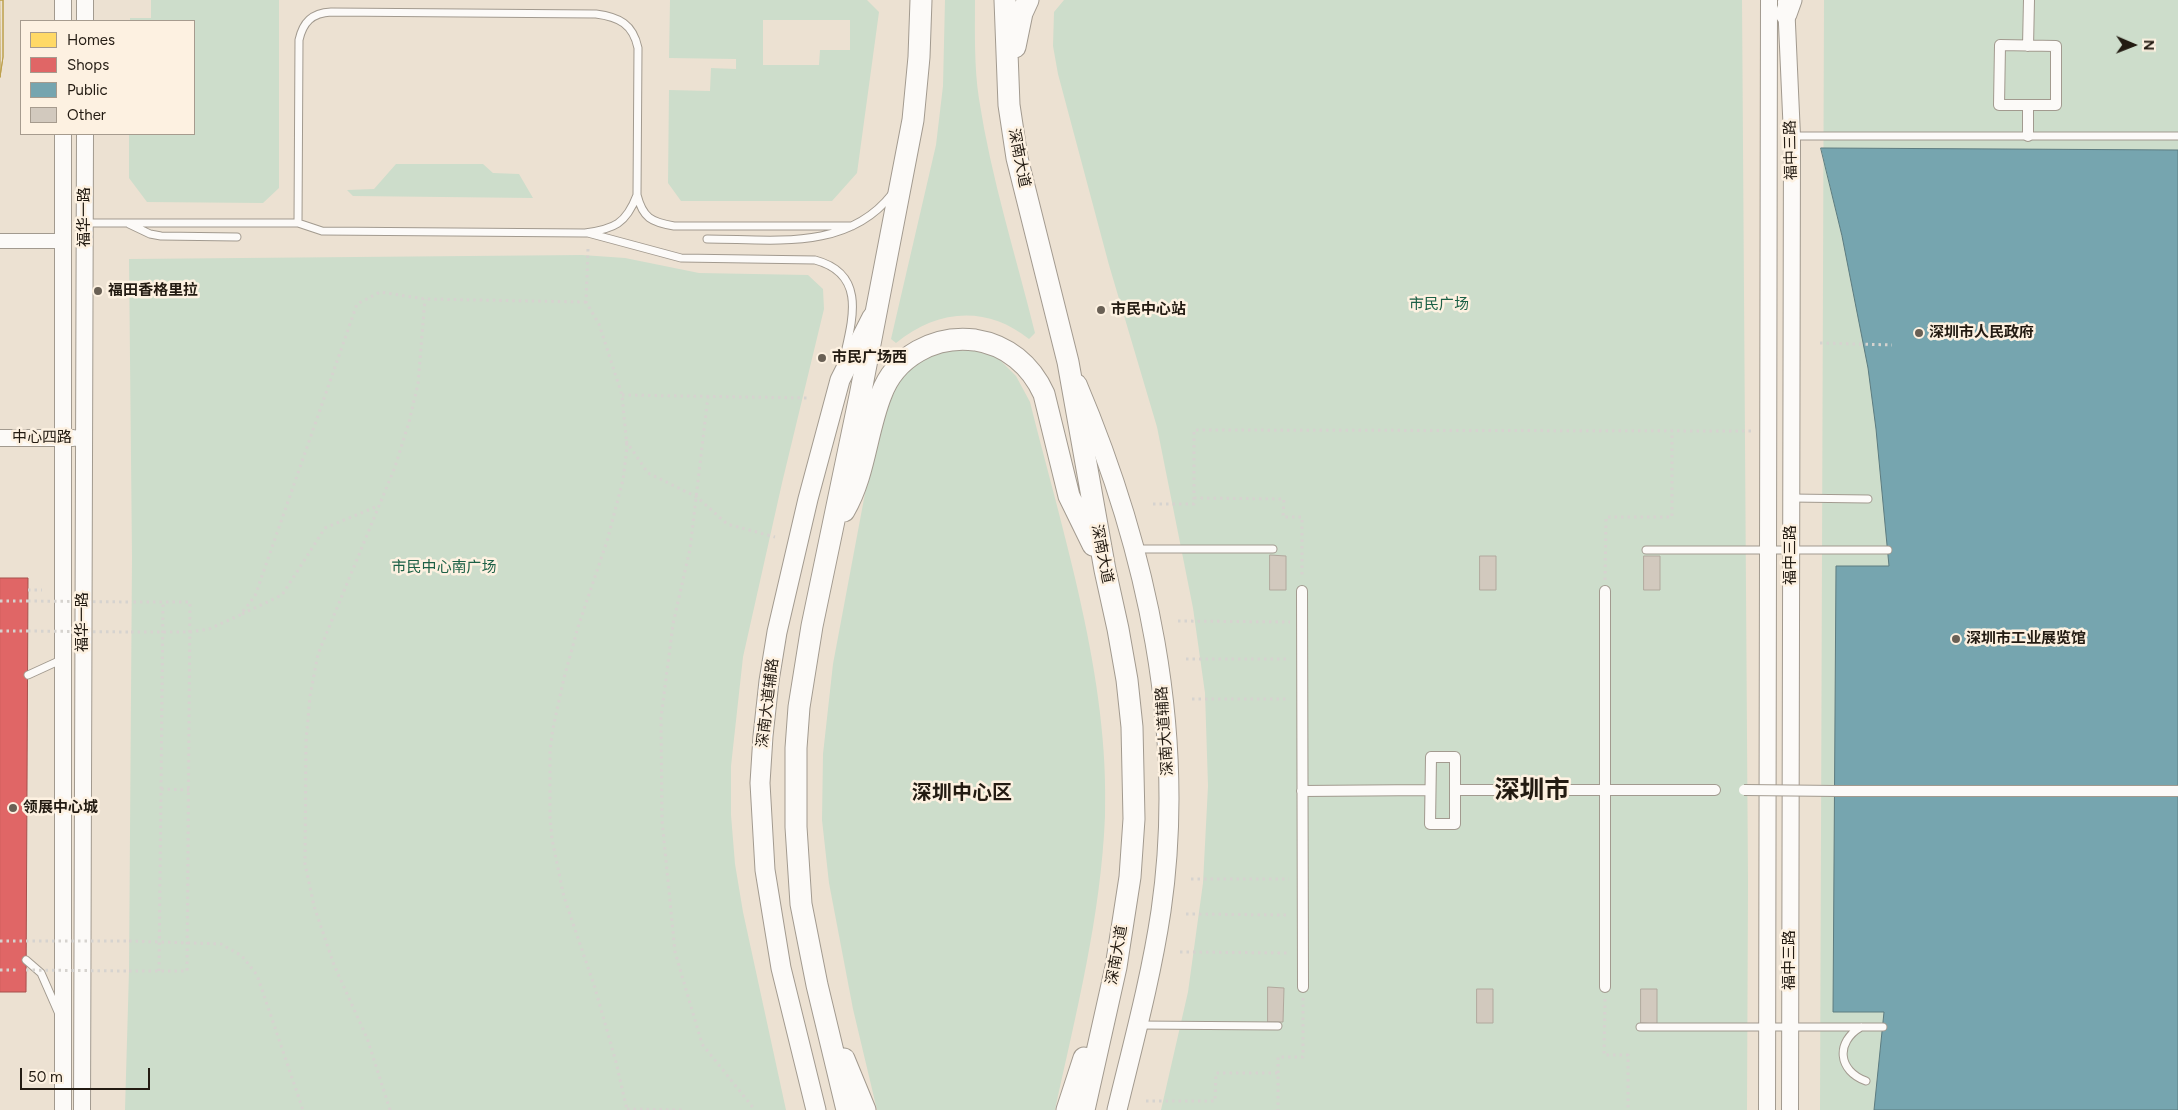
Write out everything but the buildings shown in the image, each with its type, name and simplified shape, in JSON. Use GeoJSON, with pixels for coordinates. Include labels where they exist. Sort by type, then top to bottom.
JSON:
{"type":"FeatureCollection","features":[{"type":"Feature","properties":{"kind":"main road"},"geometry":{"type":"LineString","coordinates":[[913,0],[920,23]]}},
{"type":"Feature","properties":{"kind":"main road"},"geometry":{"type":"LineString","coordinates":[[847,1110],[826,1026],[802,904],[798,867],[795,788],[799,707],[805,667],[877,307],[912,120],[921,0]]}},
{"type":"Feature","properties":{"kind":"main road","name":"深南大道"},"geometry":{"type":"LineString","coordinates":[[1005,0],[1009,105],[1017,158],[1068,362],[1105,570],[1127,680],[1132,727],[1134,772],[1130,877],[1108,1004],[1084,1110]]}},
{"type":"Feature","properties":{"kind":"main road"},"geometry":{"type":"LineString","coordinates":[[1009,105],[1016,36],[1028,0]]}},
{"type":"Feature","properties":{"kind":"main road","name":"深南大道辅路"},"geometry":{"type":"LineString","coordinates":[[816,1110],[781,968],[772,918],[761,834],[760,784],[769,681],[777,632],[808,499],[840,380],[877,307]]}},
{"type":"Feature","properties":{"kind":"main road"},"geometry":{"type":"LineString","coordinates":[[833,529],[857,485],[880,395],[888,379],[905,361],[923,348],[951,339],[976,340],[990,343],[1008,351],[1026,365],[1036,378],[1044,394],[1069,496],[1105,570]]}},
{"type":"Feature","properties":{"kind":"main road","name":"深南大道辅路"},"geometry":{"type":"LineString","coordinates":[[1068,362],[1097,432],[1136,549],[1162,687],[1169,758],[1167,834],[1161,911],[1138,1025],[1117,1110]]}},
{"type":"Feature","properties":{"kind":"main road"},"geometry":{"type":"LineString","coordinates":[[1067,1110],[1089,1046],[1108,1004]]}},
{"type":"Feature","properties":{"kind":"main road"},"geometry":{"type":"LineString","coordinates":[[826,1026],[848,1065],[865,1110]]}},
{"type":"Feature","properties":{"kind":"street"},"geometry":{"type":"LineString","coordinates":[[63,0],[63,20]]}},
{"type":"Feature","properties":{"kind":"street"},"geometry":{"type":"LineString","coordinates":[[85,0],[85,20]]}},
{"type":"Feature","properties":{"kind":"street","name":"福中三路"},"geometry":{"type":"LineString","coordinates":[[1768,1110],[1769,0]]}},
{"type":"Feature","properties":{"kind":"street"},"geometry":{"type":"LineString","coordinates":[[2028,0],[2028,46]]}},
{"type":"Feature","properties":{"kind":"street","name":"福中三路"},"geometry":{"type":"LineString","coordinates":[[1788,5],[1792,136],[1790,1110]]}},
{"type":"Feature","properties":{"kind":"street"},"geometry":{"type":"LineString","coordinates":[[2000,46],[2028,46],[2056,46],[2056,105],[2000,105],[2000,46]]}},
{"type":"Feature","properties":{"kind":"street"},"geometry":{"type":"LineString","coordinates":[[2028,105],[2028,136]]}},
{"type":"Feature","properties":{"kind":"street","name":"福华一路"},"geometry":{"type":"LineString","coordinates":[[63,135],[63,1110]]}},
{"type":"Feature","properties":{"kind":"street","name":"福华一路"},"geometry":{"type":"LineString","coordinates":[[82,1110],[85,135]]}},
{"type":"Feature","properties":{"kind":"street"},"geometry":{"type":"LineString","coordinates":[[0,241],[63,241]]}},
{"type":"Feature","properties":{"kind":"street","name":"中心四路"},"geometry":{"type":"LineString","coordinates":[[0,438],[84,438]]}},
{"type":"Feature","properties":{"kind":"street"},"geometry":{"type":"LineString","coordinates":[[1302,591],[1303,988]]}},
{"type":"Feature","properties":{"kind":"street"},"geometry":{"type":"LineString","coordinates":[[1605,591],[1605,987]]}},
{"type":"Feature","properties":{"kind":"street"},"geometry":{"type":"LineString","coordinates":[[1431,757],[1455,758],[1455,790],[1455,824],[1430,824],[1431,757]]}},
{"type":"Feature","properties":{"kind":"street"},"geometry":{"type":"LineString","coordinates":[[1302,790],[1430,790]]}},
{"type":"Feature","properties":{"kind":"street"},"geometry":{"type":"LineString","coordinates":[[1455,790],[1715,790]]}},
{"type":"Feature","properties":{"kind":"street"},"geometry":{"type":"LineString","coordinates":[[1744,790],[2178,791]]}},
{"type":"Feature","properties":{"kind":"lane"},"geometry":{"type":"LineString","coordinates":[[298,223],[300,40],[305,23],[310,18],[324,13],[596,14],[619,20],[627,25],[636,36],[638,48],[637,195],[641,208],[647,217],[659,224],[674,226],[852,226]]}},
{"type":"Feature","properties":{"kind":"lane"},"geometry":{"type":"LineString","coordinates":[[1792,136],[2178,136]]}},
{"type":"Feature","properties":{"kind":"lane"},"geometry":{"type":"LineString","coordinates":[[707,239],[810,239],[831,235],[873,214],[901,182]]}},
{"type":"Feature","properties":{"kind":"lane"},"geometry":{"type":"LineString","coordinates":[[84,224],[298,223],[322,231],[585,233],[605,230],[620,223],[631,212],[637,195]]}},
{"type":"Feature","properties":{"kind":"lane"},"geometry":{"type":"LineString","coordinates":[[126,223],[150,234],[161,236],[237,237]]}},
{"type":"Feature","properties":{"kind":"lane"},"geometry":{"type":"LineString","coordinates":[[585,233],[681,258],[815,260],[830,264],[841,272],[849,285],[853,302],[851,327],[840,380]]}},
{"type":"Feature","properties":{"kind":"lane"},"geometry":{"type":"LineString","coordinates":[[1791,498],[1868,499]]}},
{"type":"Feature","properties":{"kind":"lane"},"geometry":{"type":"LineString","coordinates":[[1136,549],[1273,549]]}},
{"type":"Feature","properties":{"kind":"lane"},"geometry":{"type":"LineString","coordinates":[[1646,550],[1888,550]]}},
{"type":"Feature","properties":{"kind":"lane"},"geometry":{"type":"LineString","coordinates":[[28,675],[63,659]]}},
{"type":"Feature","properties":{"kind":"lane"},"geometry":{"type":"LineString","coordinates":[[26,960],[40,973],[52,1002],[63,1020]]}},
{"type":"Feature","properties":{"kind":"lane"},"geometry":{"type":"LineString","coordinates":[[1138,1025],[1278,1026]]}},
{"type":"Feature","properties":{"kind":"lane"},"geometry":{"type":"LineString","coordinates":[[1640,1027],[1883,1027]]}},
{"type":"Feature","properties":{"kind":"lane"},"geometry":{"type":"LineString","coordinates":[[1862,1027],[1848,1038],[1843,1053],[1848,1069],[1853,1075],[1866,1081]]}},
{"type":"Feature","properties":{"kind":"path"},"geometry":{"type":"LineString","coordinates":[[588,249],[586,302],[599,324],[622,395],[626,440],[623,480],[619,498],[607,541],[578,627],[553,728],[550,769],[552,839],[564,897],[595,988],[627,1109],[684,1110]]}},
{"type":"Feature","properties":{"kind":"path"},"geometry":{"type":"LineString","coordinates":[[240,615],[255,596],[357,304],[380,292],[425,299],[586,302]]}},
{"type":"Feature","properties":{"kind":"path"},"geometry":{"type":"LineString","coordinates":[[390,1110],[367,1038],[334,965],[314,906],[305,864],[306,741],[310,696],[318,654],[395,467],[414,403],[420,364],[425,299]]}},
{"type":"Feature","properties":{"kind":"path"},"geometry":{"type":"LineString","coordinates":[[1820,343],[1892,345]]}},
{"type":"Feature","properties":{"kind":"path"},"geometry":{"type":"LineString","coordinates":[[622,395],[810,398]]}},
{"type":"Feature","properties":{"kind":"path"},"geometry":{"type":"LineString","coordinates":[[708,396],[690,549],[674,624],[662,718],[664,838],[675,952],[702,1044],[755,1110]]}},
{"type":"Feature","properties":{"kind":"path"},"geometry":{"type":"LineString","coordinates":[[1152,504],[1194,504],[1194,430],[1754,431]]}},
{"type":"Feature","properties":{"kind":"path"},"geometry":{"type":"LineString","coordinates":[[1605,591],[1606,517],[1672,517],[1672,431]]}},
{"type":"Feature","properties":{"kind":"path"},"geometry":{"type":"LineString","coordinates":[[626,440],[648,474],[697,497],[727,524],[775,537]]}},
{"type":"Feature","properties":{"kind":"path"},"geometry":{"type":"LineString","coordinates":[[1194,498],[1284,498],[1283,517],[1302,517],[1302,591]]}},
{"type":"Feature","properties":{"kind":"path"},"geometry":{"type":"LineString","coordinates":[[0,631],[190,632],[210,629],[282,595],[325,528],[379,506]]}},
{"type":"Feature","properties":{"kind":"path"},"geometry":{"type":"LineString","coordinates":[[28,590],[42,590]]}},
{"type":"Feature","properties":{"kind":"path"},"geometry":{"type":"LineString","coordinates":[[0,601],[190,602],[187,971],[0,970]]}},
{"type":"Feature","properties":{"kind":"path"},"geometry":{"type":"LineString","coordinates":[[159,971],[163,602]]}},
{"type":"Feature","properties":{"kind":"path"},"geometry":{"type":"LineString","coordinates":[[1178,622],[1302,622]]}},
{"type":"Feature","properties":{"kind":"path"},"geometry":{"type":"LineString","coordinates":[[1186,659],[1302,659]]}},
{"type":"Feature","properties":{"kind":"path"},"geometry":{"type":"LineString","coordinates":[[1192,699],[1302,699]]}},
{"type":"Feature","properties":{"kind":"path"},"geometry":{"type":"LineString","coordinates":[[161,789],[189,790]]}},
{"type":"Feature","properties":{"kind":"path"},"geometry":{"type":"LineString","coordinates":[[1191,879],[1302,880]]}},
{"type":"Feature","properties":{"kind":"path"},"geometry":{"type":"LineString","coordinates":[[1186,914],[1302,915]]}},
{"type":"Feature","properties":{"kind":"path"},"geometry":{"type":"LineString","coordinates":[[0,941],[159,941],[221,944],[242,956],[257,975],[303,1110]]}},
{"type":"Feature","properties":{"kind":"path"},"geometry":{"type":"LineString","coordinates":[[1180,952],[1303,953]]}},
{"type":"Feature","properties":{"kind":"path"},"geometry":{"type":"LineString","coordinates":[[1605,987],[1604,1055],[1628,1055],[1628,1110]]}},
{"type":"Feature","properties":{"kind":"path"},"geometry":{"type":"LineString","coordinates":[[1278,1110],[1278,1057],[1303,1057],[1303,988]]}},
{"type":"Feature","properties":{"kind":"path"},"geometry":{"type":"LineString","coordinates":[[1146,1101],[1216,1101],[1216,1073],[1278,1073]]}},
{"type":"Feature","properties":{"kind":"green space"},"geometry":{"type":"Polygon","coordinates":[[[151,0],[279,0],[279,188],[263,203],[147,202],[129,178],[129,135],[195,135],[195,20],[130,20],[130,18],[151,18],[151,0]]]}},
{"type":"Feature","properties":{"kind":"green space"},"geometry":{"type":"Polygon","coordinates":[[[670,0],[867,0],[879,12],[857,173],[832,201],[681,201],[668,183],[669,90],[710,91],[711,68],[736,69],[736,59],[669,58],[670,0]],[[763,20],[763,65],[819,65],[820,50],[850,50],[850,20],[763,20]]]}},
{"type":"Feature","properties":{"kind":"green space"},"geometry":{"type":"Polygon","coordinates":[[[945,0],[975,0],[977,87],[990,158],[1035,333],[1029,339],[1013,328],[996,320],[979,316],[962,316],[928,323],[896,343],[891,339],[936,145],[943,86],[945,0]]]}},
{"type":"Feature","properties":{"kind":"green space","name":"市民广场"},"geometry":{"type":"Polygon","coordinates":[[[1064,0],[1742,0],[1748,883],[1747,1110],[1161,1110],[1188,992],[1203,883],[1208,786],[1205,693],[1193,608],[1157,427],[1109,265],[1058,74],[1053,46],[1054,12],[1064,0]]]}},
{"type":"Feature","properties":{"kind":"green space"},"geometry":{"type":"Polygon","coordinates":[[[1824,0],[2178,0],[2178,1110],[1820,1110],[1824,0]]]}},
{"type":"Feature","properties":{"kind":"green space"},"geometry":{"type":"Polygon","coordinates":[[[396,164],[483,164],[493,173],[519,174],[533,198],[353,196],[347,190],[374,189],[396,164]]]}},
{"type":"Feature","properties":{"kind":"green space","name":"市民中心南广场"},"geometry":{"type":"Polygon","coordinates":[[[582,255],[625,258],[699,273],[808,275],[823,289],[824,309],[743,657],[731,766],[731,815],[735,864],[743,912],[786,1110],[125,1110],[129,971],[132,557],[129,259],[582,255]]]}},
{"type":"Feature","properties":{"kind":"green space"},"geometry":{"type":"Polygon","coordinates":[[[971,350],[997,357],[1016,376],[1030,402],[1070,555],[1092,660],[1105,764],[1103,853],[1093,927],[1055,1110],[877,1110],[853,1009],[829,883],[822,820],[823,754],[833,664],[866,488],[888,399],[910,367],[929,357],[948,351],[971,350]]]}},
{"type":"Feature","properties":{"kind":"place","name":"福田香格里拉"},"geometry":{"type":"Point","coordinates":[98,291]}},
{"type":"Feature","properties":{"kind":"place","name":"市民中心站"},"geometry":{"type":"Point","coordinates":[1101,310]}},
{"type":"Feature","properties":{"kind":"place","name":"深圳市人民政府"},"geometry":{"type":"Point","coordinates":[1919,333]}},
{"type":"Feature","properties":{"kind":"place","name":"市民广场西"},"geometry":{"type":"Point","coordinates":[822,358]}},
{"type":"Feature","properties":{"kind":"place","name":"深圳市工业展览馆"},"geometry":{"type":"Point","coordinates":[1956,639]}},
{"type":"Feature","properties":{"kind":"place","name":"领展中心城"},"geometry":{"type":"Point","coordinates":[13,808]}},
{"type":"Feature","properties":{"kind":"district","name":"深圳市"},"geometry":{"type":"Point","coordinates":[1532,791]}},
{"type":"Feature","properties":{"kind":"district","name":"深圳中心区"},"geometry":{"type":"Point","coordinates":[962,793]}}]}
